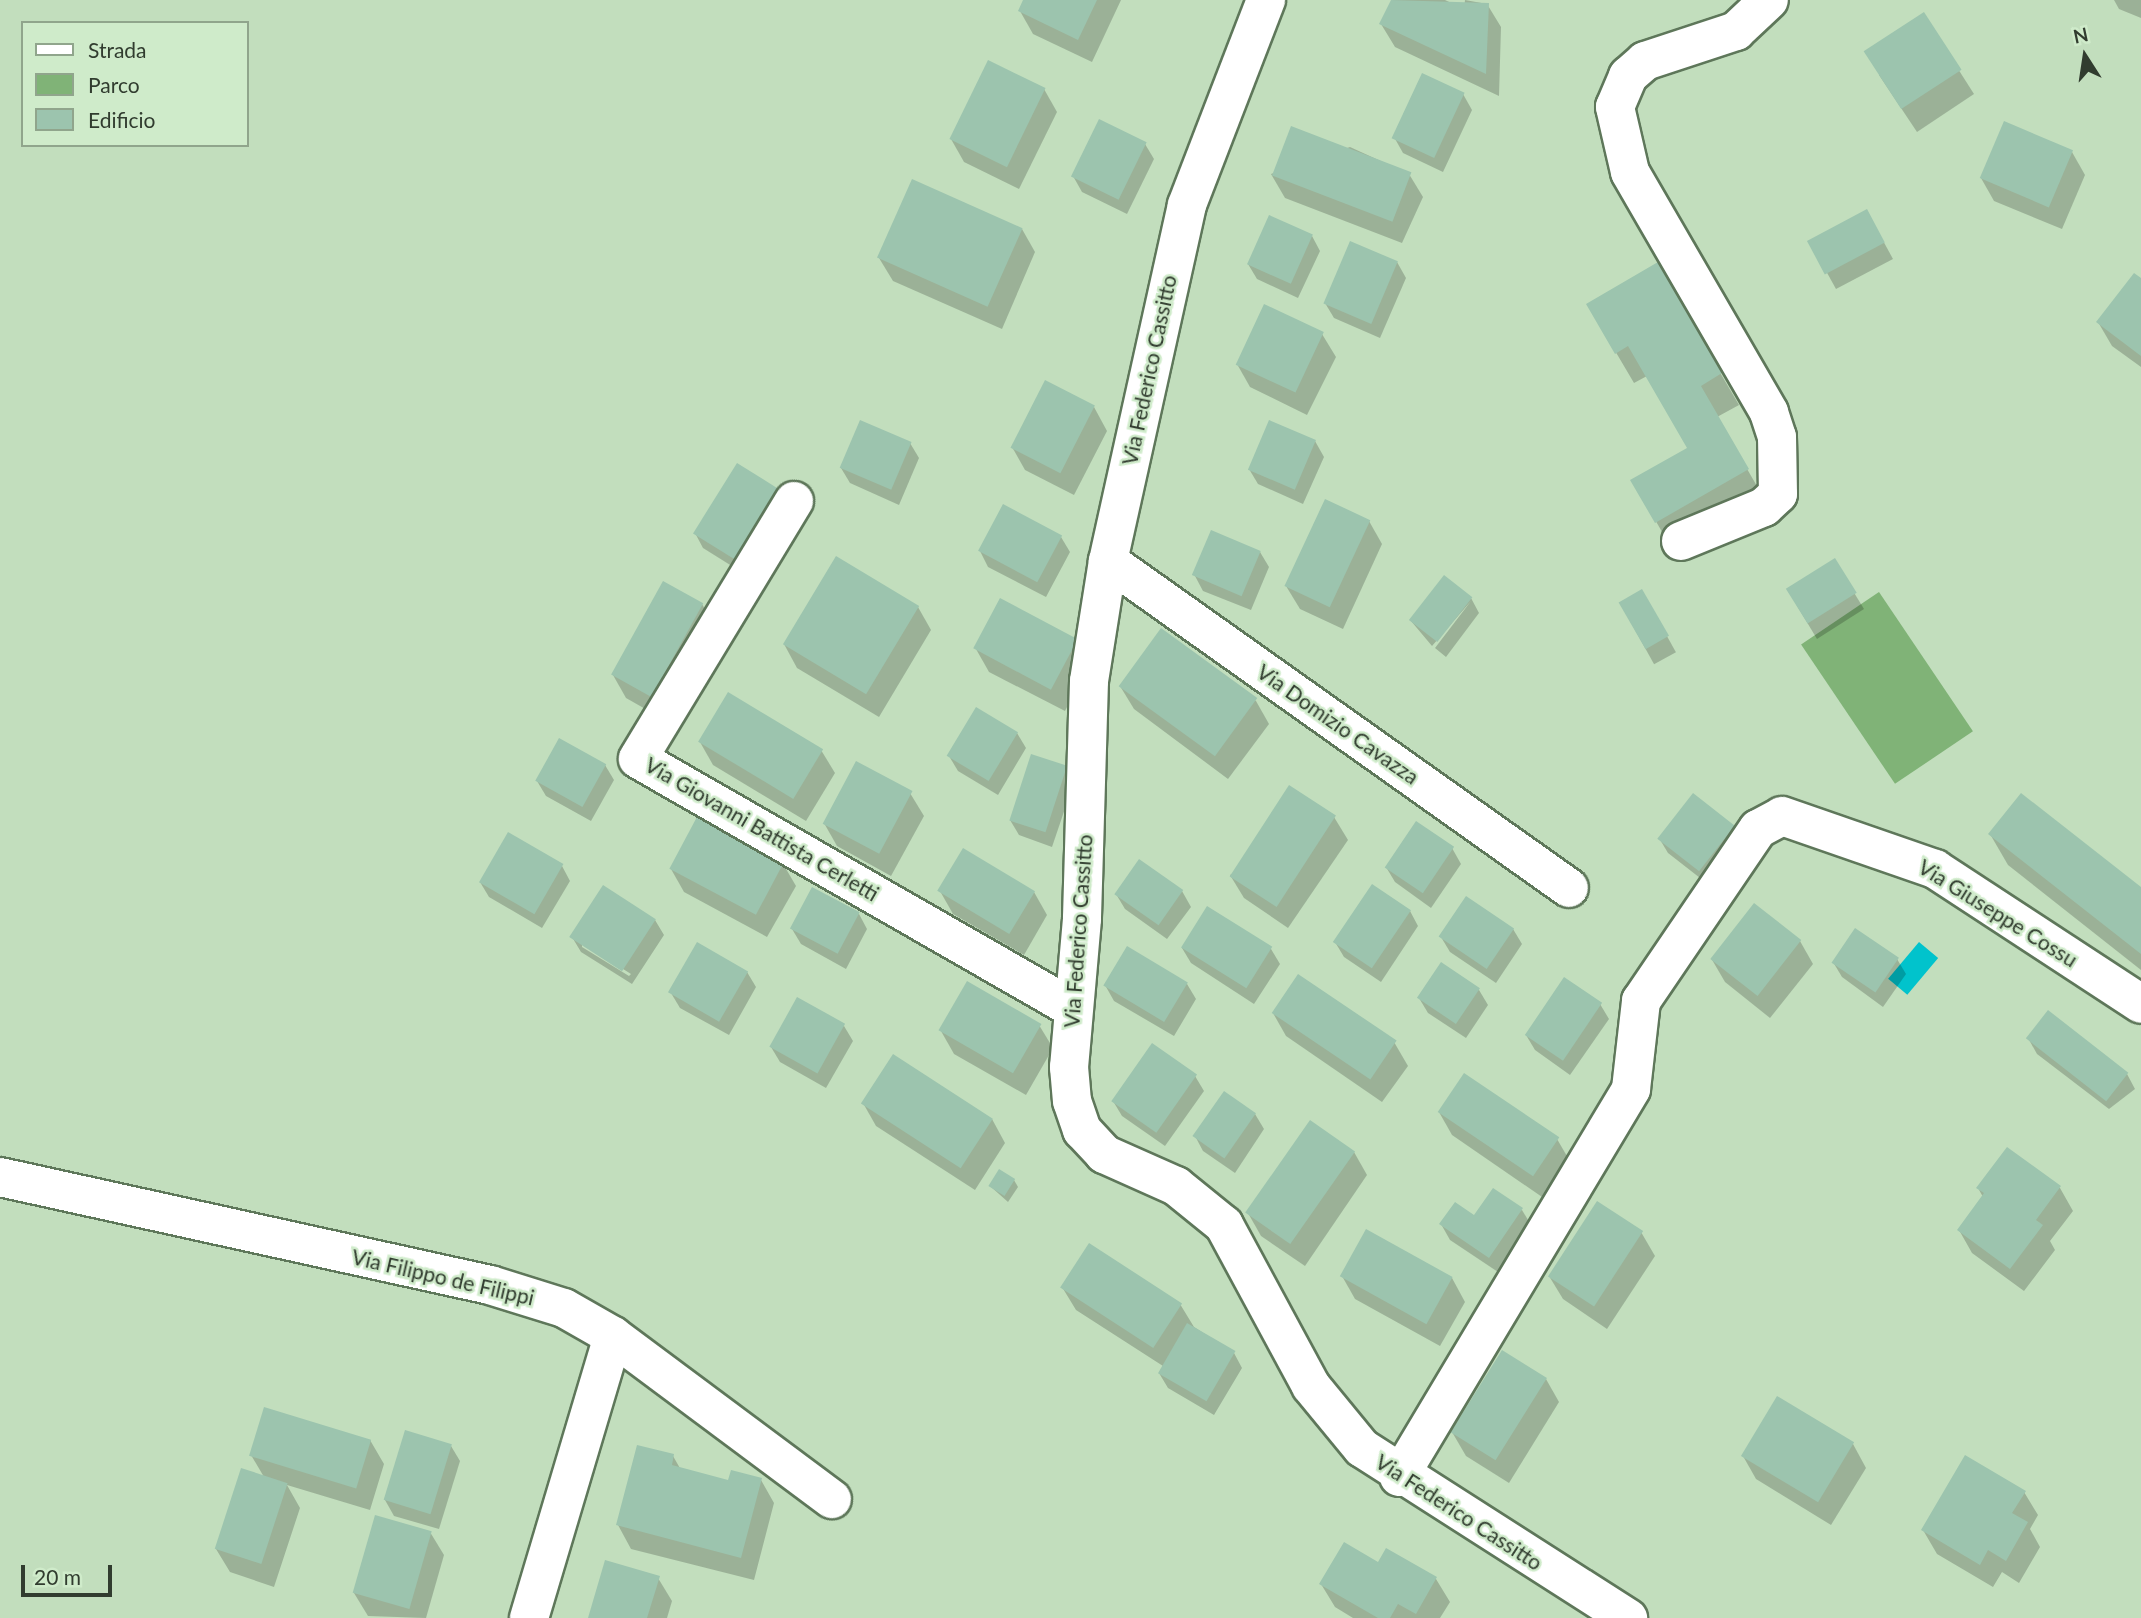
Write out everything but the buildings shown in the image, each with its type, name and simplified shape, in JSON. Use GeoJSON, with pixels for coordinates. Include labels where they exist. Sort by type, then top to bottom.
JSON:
{"type":"FeatureCollection","features":[{"type":"Feature","properties":{"kind":"street","name":"Via Federico Cassitto"},"geometry":{"type":"LineString","coordinates":[[1266,0],[1186,205],[1108,561],[1089,681],[1082,919],[1072,1009],[1070,1084],[1082,1130],[1104,1154],[1176,1186],[1224,1224],[1326,1408],[1399,1477],[1628,1618]]}},
{"type":"Feature","properties":{"kind":"street"},"geometry":{"type":"LineString","coordinates":[[1681,541],[1764,508],[1778,494],[1777,437],[1769,412],[1630,172],[1615,107],[1628,76],[1645,61],[1736,31],[1769,0]]}},
{"type":"Feature","properties":{"kind":"street","name":"Via Giovanni Battista Cerletti"},"geometry":{"type":"LineString","coordinates":[[794,501],[638,759],[1072,1009]]}},
{"type":"Feature","properties":{"kind":"street","name":"Via Domizio Cavazza"},"geometry":{"type":"LineString","coordinates":[[1108,561],[1569,888]]}},
{"type":"Feature","properties":{"kind":"street","name":"Via Giuseppe Cossu"},"geometry":{"type":"LineString","coordinates":[[1399,1477],[1631,1089],[1641,1001],[1758,829],[1782,816],[1935,869],[2141,1004]]}},
{"type":"Feature","properties":{"kind":"street","name":"Via Filippo de Filippi"},"geometry":{"type":"LineString","coordinates":[[0,1177],[490,1285],[564,1308],[614,1336],[832,1499]]}},
{"type":"Feature","properties":{"kind":"street"},"geometry":{"type":"LineString","coordinates":[[529,1618],[614,1336]]}},
{"type":"Feature","properties":{"kind":"green space"},"geometry":{"type":"Polygon","coordinates":[[[1879,592],[1973,731],[1895,784],[1801,645],[1879,592]]]}},
{"type":"Feature","properties":{"kind":"water"},"geometry":{"type":"Polygon","coordinates":[[[1919,942],[1938,958],[1907,995],[1888,979],[1919,942]]]}}]}
